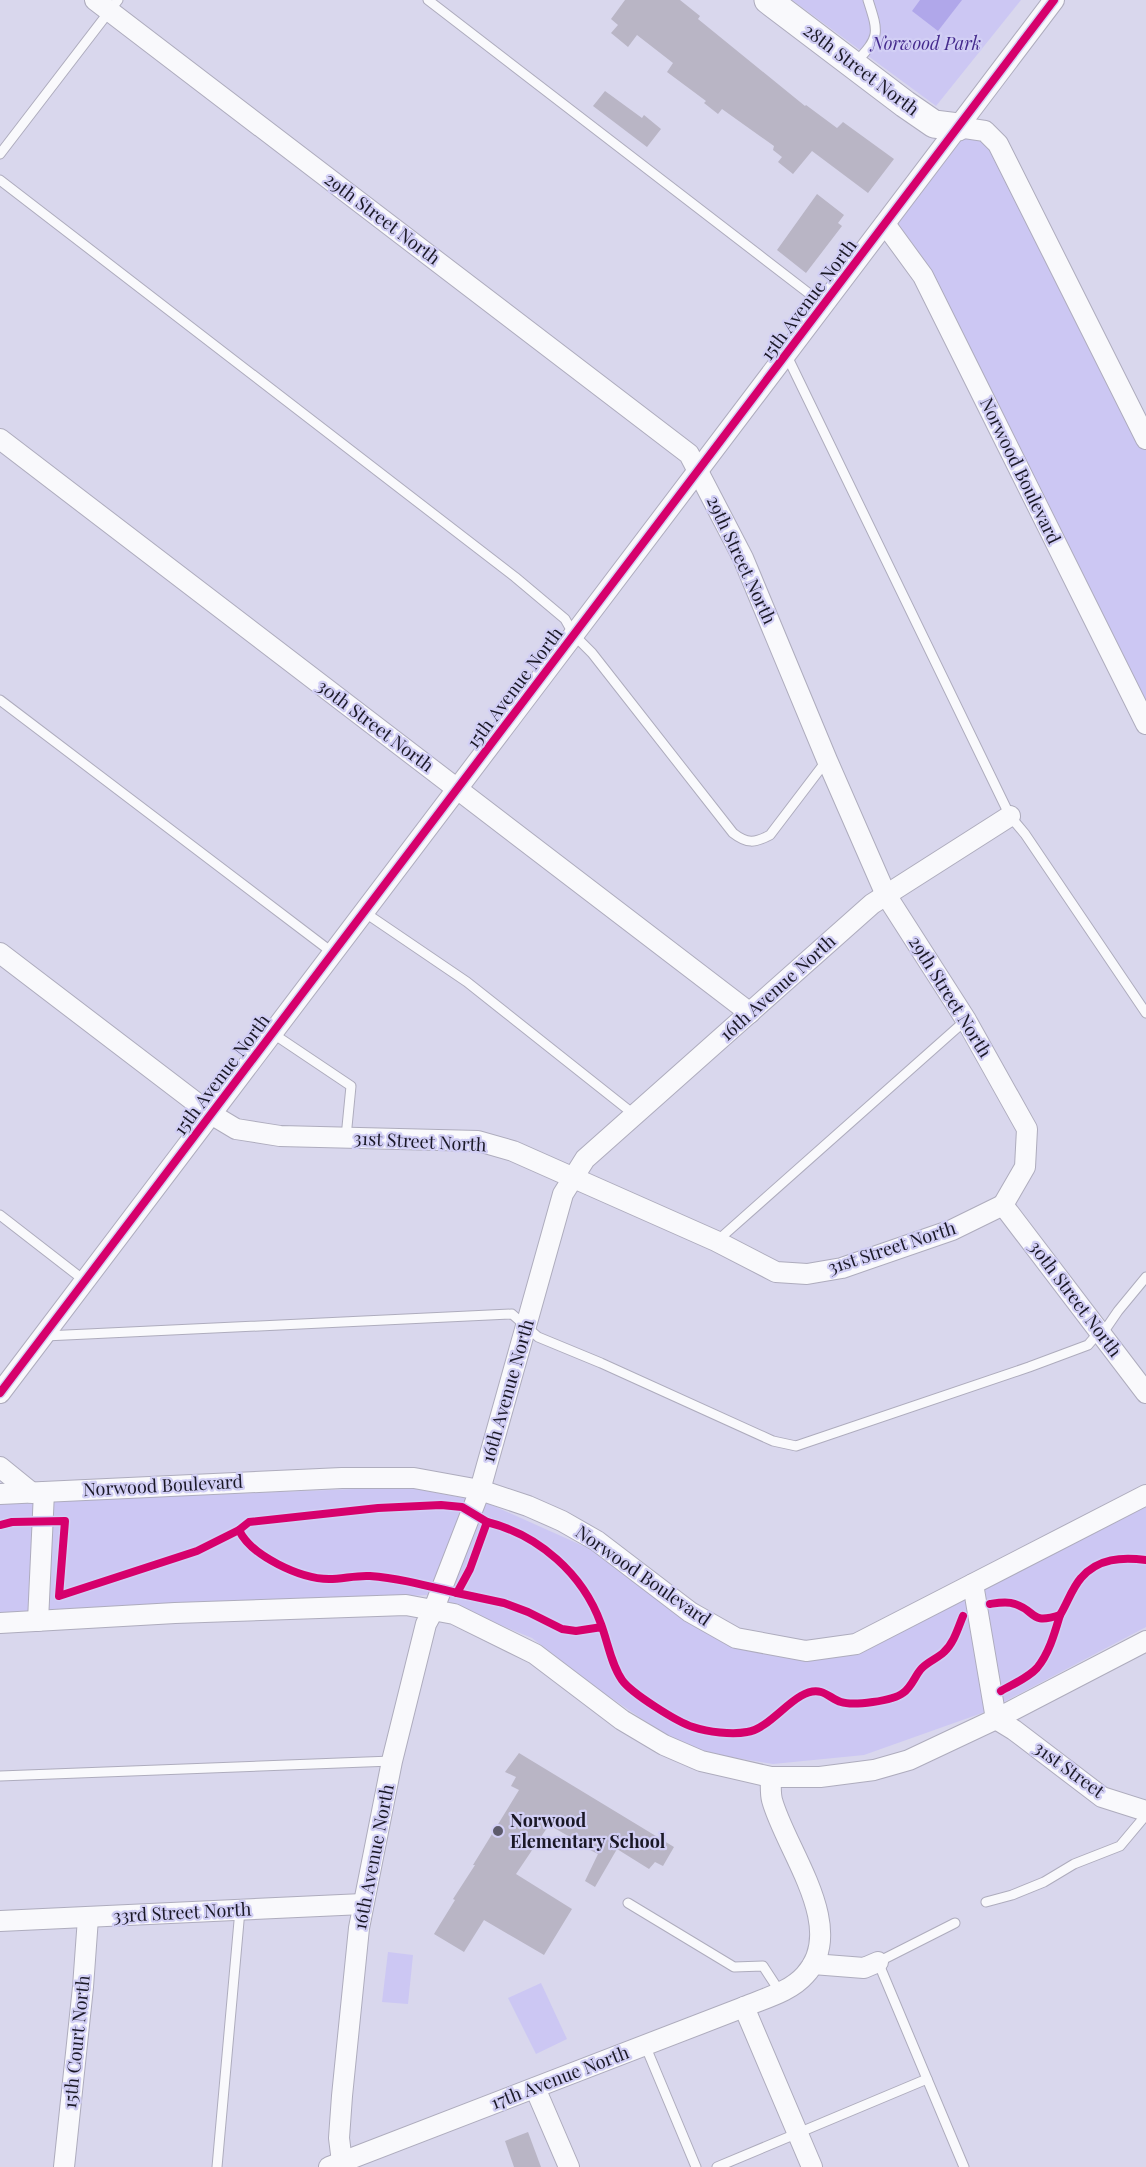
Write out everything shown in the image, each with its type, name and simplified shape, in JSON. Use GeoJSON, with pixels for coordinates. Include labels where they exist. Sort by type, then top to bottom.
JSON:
{"type":"FeatureCollection","features":[{"type":"Feature","properties":{"kind":"street","name":"28th Street North"},"geometry":{"type":"LineString","coordinates":[[768,0],[934,124],[958,127]]}},
{"type":"Feature","properties":{"kind":"street","name":"15th Avenue North"},"geometry":{"type":"LineString","coordinates":[[0,1394],[1054,0]]}},
{"type":"Feature","properties":{"kind":"street","name":"29th Street North"},"geometry":{"type":"LineString","coordinates":[[108,4],[686,452],[698,470],[743,558],[886,895],[966,1020],[1027,1129],[1024,1167],[1003,1205]]}},
{"type":"Feature","properties":{"kind":"street"},"geometry":{"type":"LineString","coordinates":[[958,127],[985,131],[998,144],[1146,439]]}},
{"type":"Feature","properties":{"kind":"street","name":"Norwood Boulevard"},"geometry":{"type":"LineString","coordinates":[[885,224],[923,276],[1146,724]]}},
{"type":"Feature","properties":{"kind":"street","name":"30th Street North"},"geometry":{"type":"LineString","coordinates":[[0,439],[750,1013]]}},
{"type":"Feature","properties":{"kind":"street","name":"16th Avenue North"},"geometry":{"type":"LineString","coordinates":[[346,2163],[339,2138],[363,1904],[392,1761],[426,1624],[480,1490],[563,1194],[585,1159],[872,904],[1010,816]]}},
{"type":"Feature","properties":{"kind":"street","name":"31st Street North"},"geometry":{"type":"LineString","coordinates":[[0,953],[211,1114],[236,1129],[280,1136],[478,1141],[513,1151],[716,1241],[776,1272],[807,1274],[842,1268],[952,1230],[1003,1205]]}},
{"type":"Feature","properties":{"kind":"street","name":"30th Street North"},"geometry":{"type":"LineString","coordinates":[[1003,1205],[1146,1393]]}},
{"type":"Feature","properties":{"kind":"street"},"geometry":{"type":"LineString","coordinates":[[0,1467],[38,1492],[38,1621]]}},
{"type":"Feature","properties":{"kind":"street","name":"Norwood Boulevard"},"geometry":{"type":"LineString","coordinates":[[0,1494],[342,1478],[414,1478],[480,1490],[528,1506],[562,1521],[597,1541],[690,1612],[736,1638],[806,1650],[856,1644],[1146,1495]]}},
{"type":"Feature","properties":{"kind":"street"},"geometry":{"type":"LineString","coordinates":[[973,1584],[996,1719]]}},
{"type":"Feature","properties":{"kind":"street"},"geometry":{"type":"LineString","coordinates":[[0,1623],[175,1613],[406,1605],[454,1614],[535,1654],[622,1720],[664,1745],[701,1761],[771,1777],[820,1777],[874,1770],[909,1760],[996,1719],[1146,1641]]}},
{"type":"Feature","properties":{"kind":"street","name":"31st Street"},"geometry":{"type":"LineString","coordinates":[[996,1719],[1014,1730],[1102,1797],[1146,1813]]}},
{"type":"Feature","properties":{"kind":"street"},"geometry":{"type":"LineString","coordinates":[[771,1777],[772,1799],[815,1904],[821,1930],[820,1946],[813,1964],[804,1976],[785,1990]]}},
{"type":"Feature","properties":{"kind":"street","name":"33rd Street North"},"geometry":{"type":"LineString","coordinates":[[0,1921],[363,1904]]}},
{"type":"Feature","properties":{"kind":"street","name":"15th Court North"},"geometry":{"type":"LineString","coordinates":[[64,2167],[88,1918]]}},
{"type":"Feature","properties":{"kind":"street"},"geometry":{"type":"LineString","coordinates":[[813,1964],[864,1968],[878,1962]]}},
{"type":"Feature","properties":{"kind":"street","name":"17th Avenue North"},"geometry":{"type":"LineString","coordinates":[[346,2163],[785,1990]]}},
{"type":"Feature","properties":{"kind":"street"},"geometry":{"type":"LineString","coordinates":[[744,2007],[812,2167]]}},
{"type":"Feature","properties":{"kind":"street"},"geometry":{"type":"LineString","coordinates":[[535,2088],[569,2167]]}},
{"type":"Feature","properties":{"kind":"lane"},"geometry":{"type":"LineString","coordinates":[[428,0],[824,305]]}},
{"type":"Feature","properties":{"kind":"lane"},"geometry":{"type":"LineString","coordinates":[[853,65],[870,48],[876,38],[877,30],[868,0]]}},
{"type":"Feature","properties":{"kind":"lane"},"geometry":{"type":"LineString","coordinates":[[0,154],[108,4]]}},
{"type":"Feature","properties":{"kind":"lane"},"geometry":{"type":"LineString","coordinates":[[0,180],[515,577],[565,619],[574,635],[592,653],[741,839],[757,842],[770,835],[827,760]]}},
{"type":"Feature","properties":{"kind":"lane"},"geometry":{"type":"LineString","coordinates":[[786,354],[1010,816],[1025,834],[1146,1013]]}},
{"type":"Feature","properties":{"kind":"lane"},"geometry":{"type":"LineString","coordinates":[[0,700],[333,954]]}},
{"type":"Feature","properties":{"kind":"lane"},"geometry":{"type":"LineString","coordinates":[[364,912],[467,982],[636,1116]]}},
{"type":"Feature","properties":{"kind":"lane"},"geometry":{"type":"LineString","coordinates":[[716,1241],[966,1020]]}},
{"type":"Feature","properties":{"kind":"lane"},"geometry":{"type":"LineString","coordinates":[[272,1033],[351,1086],[346,1137]]}},
{"type":"Feature","properties":{"kind":"lane"},"geometry":{"type":"LineString","coordinates":[[0,1215],[85,1281]]}},
{"type":"Feature","properties":{"kind":"lane"},"geometry":{"type":"LineString","coordinates":[[43,1336],[512,1314],[538,1337],[773,1441],[796,1446],[1088,1345],[1100,1331],[1107,1328],[1146,1276]]}},
{"type":"Feature","properties":{"kind":"lane"},"geometry":{"type":"LineString","coordinates":[[0,1776],[392,1761]]}},
{"type":"Feature","properties":{"kind":"lane"},"geometry":{"type":"LineString","coordinates":[[986,1902],[1034,1886],[1074,1864],[1120,1846],[1146,1813]]}},
{"type":"Feature","properties":{"kind":"lane"},"geometry":{"type":"LineString","coordinates":[[628,1903],[734,1967],[764,1966],[785,1990]]}},
{"type":"Feature","properties":{"kind":"lane"},"geometry":{"type":"LineString","coordinates":[[217,2167],[240,1910]]}},
{"type":"Feature","properties":{"kind":"lane"},"geometry":{"type":"LineString","coordinates":[[955,1923],[878,1962],[964,2167]]}},
{"type":"Feature","properties":{"kind":"lane"},"geometry":{"type":"LineString","coordinates":[[645,2044],[696,2167]]}},
{"type":"Feature","properties":{"kind":"lane"},"geometry":{"type":"LineString","coordinates":[[717,2167],[927,2079]]}},
{"type":"Feature","properties":{"kind":"green space","name":"Norwood Park"},"geometry":{"type":"Polygon","coordinates":[[[792,0],[1021,0],[936,106],[792,0]]]}},
{"type":"Feature","properties":{"kind":"green space"},"geometry":{"type":"Polygon","coordinates":[[[985,131],[1146,439],[1146,709],[925,264],[897,224],[962,139],[985,131]]]}},
{"type":"Feature","properties":{"kind":"green space"},"geometry":{"type":"Polygon","coordinates":[[[405,1487],[485,1502],[599,1553],[696,1627],[749,1651],[813,1658],[862,1653],[1146,1504],[1146,1627],[985,1712],[864,1755],[773,1764],[705,1753],[661,1732],[601,1691],[532,1638],[427,1595],[0,1617],[0,1503],[405,1487]]]}},
{"type":"Feature","properties":{"kind":"green space"},"geometry":{"type":"Polygon","coordinates":[[[388,1952],[413,1955],[408,2004],[382,2002],[388,1952]]]}},
{"type":"Feature","properties":{"kind":"green space"},"geometry":{"type":"Polygon","coordinates":[[[541,1983],[567,2039],[536,2054],[508,1998],[541,1983]]]}},
{"type":"Feature","properties":{"kind":"shaded area"},"geometry":{"type":"Polygon","coordinates":[[[920,0],[962,0],[938,31],[912,11],[920,0]]]}},
{"type":"Feature","properties":{"kind":"building"},"geometry":{"type":"Polygon","coordinates":[[[625,0],[680,0],[700,16],[698,19],[805,106],[837,128],[843,122],[894,159],[868,193],[812,151],[793,174],[778,162],[782,157],[773,150],[774,146],[722,109],[718,114],[704,103],[706,101],[667,72],[673,63],[637,35],[628,47],[611,33],[618,25],[611,19],[625,0]]]}},
{"type":"Feature","properties":{"kind":"building"},"geometry":{"type":"Polygon","coordinates":[[[605,91],[642,118],[644,115],[661,129],[647,147],[593,106],[605,91]]]}},
{"type":"Feature","properties":{"kind":"building"},"geometry":{"type":"Polygon","coordinates":[[[817,194],[844,215],[838,223],[842,226],[806,273],[777,250],[817,194]]]}},
{"type":"Feature","properties":{"kind":"building"},"geometry":{"type":"Polygon","coordinates":[[[519,1753],[674,1847],[663,1866],[655,1862],[649,1869],[617,1849],[595,1887],[585,1881],[598,1854],[570,1840],[570,1837],[549,1825],[516,1874],[572,1909],[544,1955],[484,1920],[464,1952],[434,1934],[519,1790],[511,1786],[516,1777],[505,1772],[519,1753]]]}},
{"type":"Feature","properties":{"kind":"building"},"geometry":{"type":"Polygon","coordinates":[[[528,2132],[541,2167],[514,2167],[505,2141],[528,2132]]]}},
{"type":"Feature","properties":{"kind":"cycle path"},"geometry":{"type":"LineString","coordinates":[[0,1393],[1054,0]]}},
{"type":"Feature","properties":{"kind":"cycle path"},"geometry":{"type":"LineString","coordinates":[[239,1530],[249,1522],[378,1508],[441,1505],[462,1507],[487,1522]]}},
{"type":"Feature","properties":{"kind":"cycle path"},"geometry":{"type":"LineString","coordinates":[[0,1525],[12,1522],[65,1521],[59,1596],[197,1551],[239,1530],[245,1540],[265,1557],[305,1575],[329,1579],[381,1577],[457,1593]]}},
{"type":"Feature","properties":{"kind":"cycle path"},"geometry":{"type":"LineString","coordinates":[[602,1627],[576,1631],[562,1629],[504,1603],[457,1593],[470,1569],[487,1522],[524,1536],[557,1559],[571,1573],[593,1606],[601,1624],[603,1631],[610,1653],[615,1667],[627,1686],[676,1719],[706,1730],[734,1733],[756,1729],[766,1724],[803,1695],[812,1692],[821,1692],[847,1703],[873,1702],[898,1696],[909,1688],[922,1668],[947,1648],[963,1616]]}},
{"type":"Feature","properties":{"kind":"cycle path"},"geometry":{"type":"LineString","coordinates":[[990,1604],[1012,1603],[1038,1618],[1050,1618],[1060,1615],[1078,1582],[1095,1566],[1119,1559],[1146,1560]]}},
{"type":"Feature","properties":{"kind":"cycle path"},"geometry":{"type":"LineString","coordinates":[[1001,1691],[1025,1678],[1037,1668],[1048,1650],[1060,1615]]}},
{"type":"Feature","properties":{"kind":"place","name":"Norwood Elementary School"},"geometry":{"type":"Point","coordinates":[498,1831]}}]}
